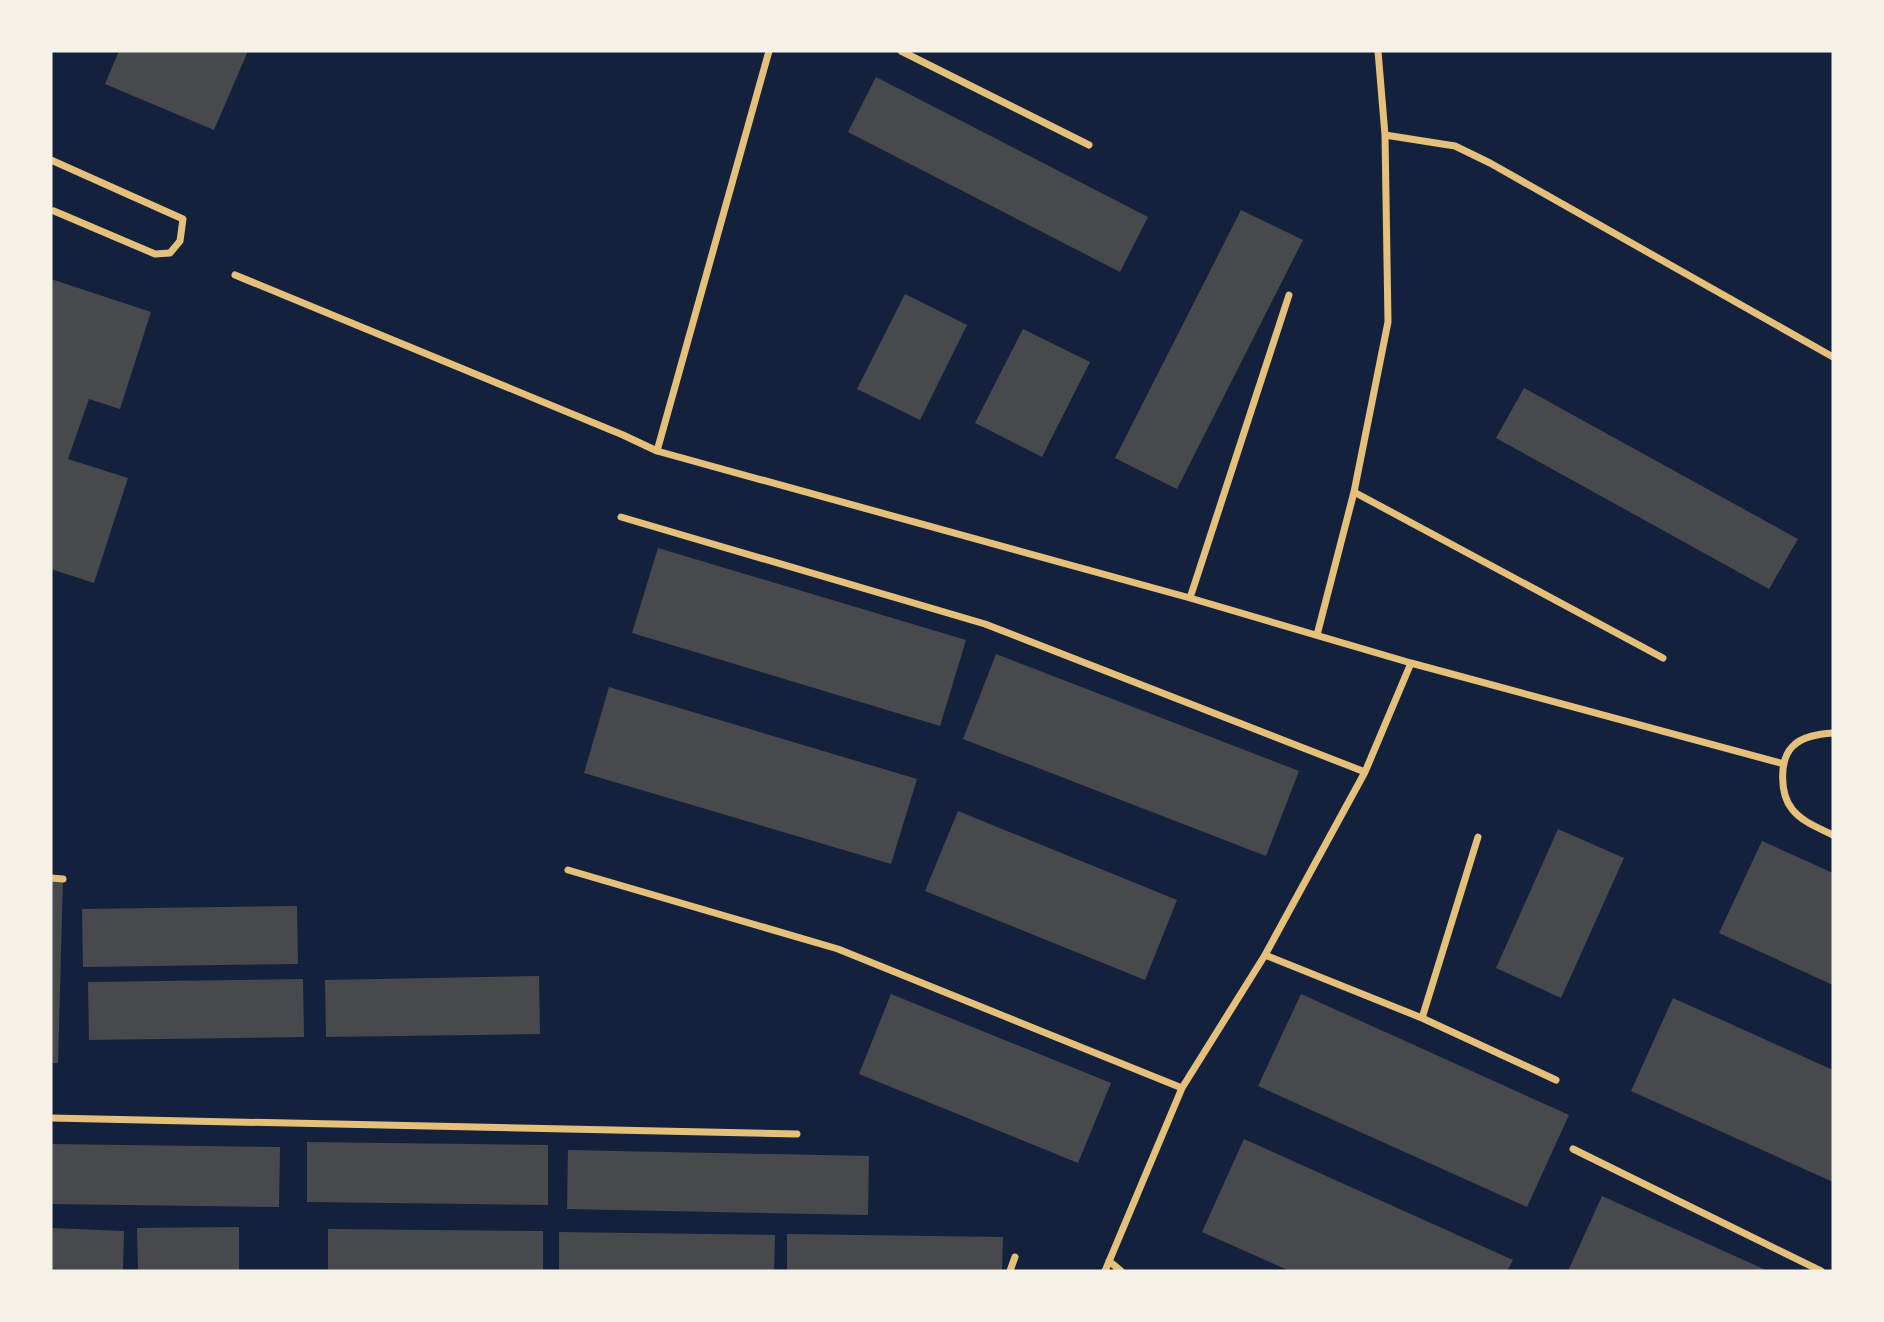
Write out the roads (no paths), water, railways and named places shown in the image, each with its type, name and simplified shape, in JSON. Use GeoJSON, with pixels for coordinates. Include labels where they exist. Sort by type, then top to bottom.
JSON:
{"type":"FeatureCollection","features":[{"type":"Feature","properties":{"kind":"street"},"geometry":{"type":"LineString","coordinates":[[657,452],[769,51]]}},
{"type":"Feature","properties":{"kind":"street"},"geometry":{"type":"LineString","coordinates":[[901,51],[1089,145]]}},
{"type":"Feature","properties":{"kind":"street"},"geometry":{"type":"LineString","coordinates":[[1317,635],[1354,492],[1388,322],[1385,135],[1378,51]]}},
{"type":"Feature","properties":{"kind":"street"},"geometry":{"type":"LineString","coordinates":[[1385,135],[1455,146],[1490,163],[1833,357]]}},
{"type":"Feature","properties":{"kind":"street"},"geometry":{"type":"LineString","coordinates":[[51,160],[183,219],[180,241],[170,253],[155,254],[54,211]]}},
{"type":"Feature","properties":{"kind":"street"},"geometry":{"type":"LineString","coordinates":[[235,275],[623,435],[657,452],[1190,598],[1411,663],[1784,764]]}},
{"type":"Feature","properties":{"kind":"street"},"geometry":{"type":"LineString","coordinates":[[1190,598],[1289,295]]}},
{"type":"Feature","properties":{"kind":"street"},"geometry":{"type":"LineString","coordinates":[[1354,492],[1663,658]]}},
{"type":"Feature","properties":{"kind":"street"},"geometry":{"type":"LineString","coordinates":[[621,517],[985,624],[1365,772]]}},
{"type":"Feature","properties":{"kind":"street"},"geometry":{"type":"LineString","coordinates":[[1105,1271],[1182,1088],[1265,955],[1365,772],[1411,663]]}},
{"type":"Feature","properties":{"kind":"street"},"geometry":{"type":"LineString","coordinates":[[1833,733],[1804,739],[1792,747],[1784,764],[1783,786],[1791,808],[1809,824],[1833,835]]}},
{"type":"Feature","properties":{"kind":"street"},"geometry":{"type":"LineString","coordinates":[[1422,1018],[1478,836]]}},
{"type":"Feature","properties":{"kind":"street"},"geometry":{"type":"LineString","coordinates":[[568,870],[838,949],[1182,1088]]}},
{"type":"Feature","properties":{"kind":"street"},"geometry":{"type":"LineString","coordinates":[[51,878],[63,878]]}},
{"type":"Feature","properties":{"kind":"street"},"geometry":{"type":"LineString","coordinates":[[1265,955],[1422,1018],[1556,1080]]}},
{"type":"Feature","properties":{"kind":"street"},"geometry":{"type":"LineString","coordinates":[[51,1118],[797,1134]]}},
{"type":"Feature","properties":{"kind":"street"},"geometry":{"type":"LineString","coordinates":[[1573,1149],[1821,1271]]}},
{"type":"Feature","properties":{"kind":"street"},"geometry":{"type":"LineString","coordinates":[[1010,1271],[1014,1257]]}},
{"type":"Feature","properties":{"kind":"street"},"geometry":{"type":"LineString","coordinates":[[1109,1261],[1121,1271]]}}]}
